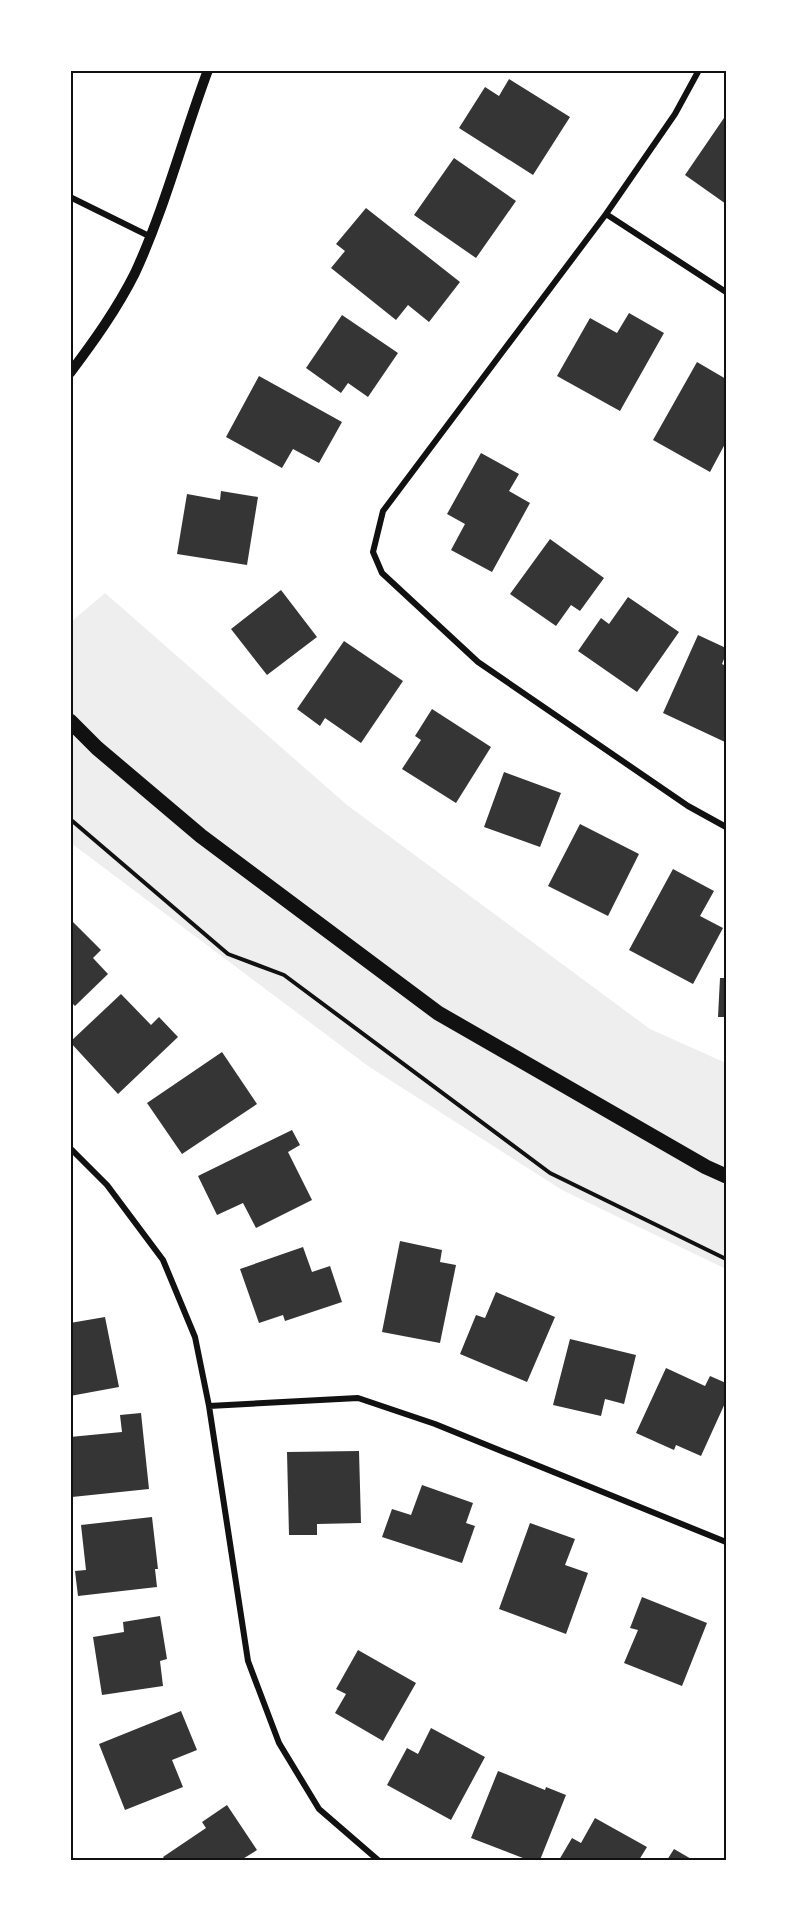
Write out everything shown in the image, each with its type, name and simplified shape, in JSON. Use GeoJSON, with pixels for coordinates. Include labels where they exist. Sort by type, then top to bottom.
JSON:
{"type":"FeatureCollection","features":[{"type":"Feature","properties":{"kind":"main road"},"geometry":{"type":"LineString","coordinates":[[70,721],[97,748],[201,836],[438,1013],[706,1167],[726,1176]]}},
{"type":"Feature","properties":{"kind":"street"},"geometry":{"type":"LineString","coordinates":[[70,373],[114,312],[151,237],[208,70]]}},
{"type":"Feature","properties":{"kind":"street"},"geometry":{"type":"LineString","coordinates":[[699,70],[675,114],[606,214],[383,511],[373,552],[382,573],[478,662],[688,806],[726,827]]}},
{"type":"Feature","properties":{"kind":"street"},"geometry":{"type":"LineString","coordinates":[[70,197],[151,237]]}},
{"type":"Feature","properties":{"kind":"street"},"geometry":{"type":"LineString","coordinates":[[606,214],[726,292]]}},
{"type":"Feature","properties":{"kind":"street"},"geometry":{"type":"LineString","coordinates":[[70,1148],[107,1185],[163,1260],[195,1337],[209,1406],[248,1661],[279,1743],[319,1809],[378,1860]]}},
{"type":"Feature","properties":{"kind":"street"},"geometry":{"type":"LineString","coordinates":[[209,1406],[358,1398],[435,1424],[726,1542]]}},
{"type":"Feature","properties":{"kind":"path"},"geometry":{"type":"LineString","coordinates":[[70,819],[228,954],[284,975],[550,1173],[726,1259]]}},
{"type":"Feature","properties":{"kind":"shaded area"},"geometry":{"type":"Polygon","coordinates":[[[105,593],[347,805],[650,1029],[726,1063],[726,1269],[562,1190],[368,1066],[71,843],[71,622],[105,593]]]}},
{"type":"Feature","properties":{"kind":"building"},"geometry":{"type":"Polygon","coordinates":[[[509,79],[570,117],[533,175],[459,128],[485,87],[499,96],[509,79]]]}},
{"type":"Feature","properties":{"kind":"building"},"geometry":{"type":"Polygon","coordinates":[[[726,115],[726,204],[685,175],[726,115]]]}},
{"type":"Feature","properties":{"kind":"building"},"geometry":{"type":"Polygon","coordinates":[[[454,158],[516,201],[476,258],[414,215],[454,158]]]}},
{"type":"Feature","properties":{"kind":"building"},"geometry":{"type":"Polygon","coordinates":[[[366,208],[460,282],[429,322],[408,305],[396,320],[331,268],[345,251],[336,244],[366,208]]]}},
{"type":"Feature","properties":{"kind":"building"},"geometry":{"type":"Polygon","coordinates":[[[629,313],[664,333],[620,411],[557,376],[590,318],[617,333],[629,313]]]}},
{"type":"Feature","properties":{"kind":"building"},"geometry":{"type":"Polygon","coordinates":[[[342,315],[398,353],[368,397],[348,383],[341,393],[306,368],[342,315]]]}},
{"type":"Feature","properties":{"kind":"building"},"geometry":{"type":"Polygon","coordinates":[[[697,362],[726,379],[726,442],[710,472],[653,440],[697,362]]]}},
{"type":"Feature","properties":{"kind":"building"},"geometry":{"type":"Polygon","coordinates":[[[259,376],[342,422],[319,463],[293,449],[282,468],[226,437],[259,376]]]}},
{"type":"Feature","properties":{"kind":"building"},"geometry":{"type":"Polygon","coordinates":[[[481,453],[519,474],[509,491],[530,503],[492,572],[451,550],[465,524],[447,514],[481,453]]]}},
{"type":"Feature","properties":{"kind":"building"},"geometry":{"type":"Polygon","coordinates":[[[221,491],[258,497],[247,565],[177,554],[187,494],[220,500],[221,491]]]}},
{"type":"Feature","properties":{"kind":"building"},"geometry":{"type":"Polygon","coordinates":[[[550,539],[604,578],[580,611],[571,605],[556,626],[510,594],[550,539]]]}},
{"type":"Feature","properties":{"kind":"building"},"geometry":{"type":"Polygon","coordinates":[[[281,590],[317,637],[267,675],[231,629],[281,590]]]}},
{"type":"Feature","properties":{"kind":"building"},"geometry":{"type":"Polygon","coordinates":[[[628,597],[679,632],[637,692],[578,651],[601,618],[609,624],[628,597]]]}},
{"type":"Feature","properties":{"kind":"building"},"geometry":{"type":"Polygon","coordinates":[[[698,635],[726,648],[722,664],[726,666],[725,742],[663,713],[698,635]]]}},
{"type":"Feature","properties":{"kind":"building"},"geometry":{"type":"Polygon","coordinates":[[[344,641],[403,681],[361,743],[325,718],[320,726],[297,709],[344,641]]]}},
{"type":"Feature","properties":{"kind":"building"},"geometry":{"type":"Polygon","coordinates":[[[432,709],[491,747],[456,803],[402,769],[421,740],[415,736],[432,709]]]}},
{"type":"Feature","properties":{"kind":"building"},"geometry":{"type":"Polygon","coordinates":[[[504,772],[561,793],[540,847],[484,827],[504,772]]]}},
{"type":"Feature","properties":{"kind":"building"},"geometry":{"type":"Polygon","coordinates":[[[580,824],[639,854],[608,916],[548,886],[580,824]]]}},
{"type":"Feature","properties":{"kind":"building"},"geometry":{"type":"Polygon","coordinates":[[[673,869],[714,891],[700,916],[723,928],[693,984],[629,950],[673,869]]]}},
{"type":"Feature","properties":{"kind":"building"},"geometry":{"type":"Polygon","coordinates":[[[73,922],[101,950],[93,958],[108,974],[75,1006],[70,1001],[70,925],[73,922]]]}},
{"type":"Feature","properties":{"kind":"building"},"geometry":{"type":"Polygon","coordinates":[[[720,978],[726,978],[726,1017],[718,1017],[720,978]]]}},
{"type":"Feature","properties":{"kind":"building"},"geometry":{"type":"Polygon","coordinates":[[[121,994],[151,1025],[159,1017],[178,1037],[118,1094],[70,1042],[121,994]]]}},
{"type":"Feature","properties":{"kind":"building"},"geometry":{"type":"Polygon","coordinates":[[[222,1052],[257,1104],[182,1154],[147,1103],[222,1052]]]}},
{"type":"Feature","properties":{"kind":"building"},"geometry":{"type":"Polygon","coordinates":[[[292,1130],[300,1145],[288,1152],[312,1200],[256,1228],[243,1203],[217,1215],[198,1176],[292,1130]]]}},
{"type":"Feature","properties":{"kind":"building"},"geometry":{"type":"Polygon","coordinates":[[[400,1241],[442,1250],[440,1262],[456,1265],[440,1343],[382,1332],[400,1241]]]}},
{"type":"Feature","properties":{"kind":"building"},"geometry":{"type":"Polygon","coordinates":[[[303,1247],[312,1272],[330,1266],[342,1302],[285,1321],[283,1315],[259,1323],[240,1269],[303,1247]]]}},
{"type":"Feature","properties":{"kind":"building"},"geometry":{"type":"Polygon","coordinates":[[[496,1292],[555,1317],[527,1382],[460,1354],[476,1315],[485,1318],[496,1292]]]}},
{"type":"Feature","properties":{"kind":"building"},"geometry":{"type":"Polygon","coordinates":[[[105,1317],[119,1387],[70,1396],[70,1323],[105,1317]]]}},
{"type":"Feature","properties":{"kind":"building"},"geometry":{"type":"Polygon","coordinates":[[[570,1339],[636,1355],[624,1404],[605,1399],[601,1416],[553,1405],[570,1339]]]}},
{"type":"Feature","properties":{"kind":"building"},"geometry":{"type":"Polygon","coordinates":[[[666,1368],[705,1386],[710,1376],[726,1383],[726,1401],[701,1456],[676,1445],[674,1450],[636,1433],[666,1368]]]}},
{"type":"Feature","properties":{"kind":"building"},"geometry":{"type":"Polygon","coordinates":[[[141,1413],[149,1489],[72,1497],[70,1437],[122,1432],[120,1415],[141,1413]]]}},
{"type":"Feature","properties":{"kind":"building"},"geometry":{"type":"Polygon","coordinates":[[[359,1451],[361,1523],[317,1524],[317,1535],[289,1535],[287,1452],[359,1451]]]}},
{"type":"Feature","properties":{"kind":"building"},"geometry":{"type":"Polygon","coordinates":[[[422,1485],[473,1503],[466,1523],[475,1526],[462,1563],[382,1537],[392,1509],[411,1515],[422,1485]]]}},
{"type":"Feature","properties":{"kind":"building"},"geometry":{"type":"Polygon","coordinates":[[[152,1517],[158,1569],[155,1569],[157,1587],[78,1596],[75,1571],[86,1570],[81,1525],[152,1517]]]}},
{"type":"Feature","properties":{"kind":"building"},"geometry":{"type":"Polygon","coordinates":[[[530,1523],[575,1539],[565,1565],[588,1573],[566,1634],[499,1609],[530,1523]]]}},
{"type":"Feature","properties":{"kind":"building"},"geometry":{"type":"Polygon","coordinates":[[[642,1597],[707,1623],[682,1686],[624,1663],[638,1630],[630,1628],[642,1597]]]}},
{"type":"Feature","properties":{"kind":"building"},"geometry":{"type":"Polygon","coordinates":[[[160,1616],[167,1659],[160,1661],[163,1686],[102,1695],[93,1637],[124,1632],[123,1622],[160,1616]]]}},
{"type":"Feature","properties":{"kind":"building"},"geometry":{"type":"Polygon","coordinates":[[[358,1650],[416,1683],[383,1741],[335,1713],[346,1694],[336,1689],[358,1650]]]}},
{"type":"Feature","properties":{"kind":"building"},"geometry":{"type":"Polygon","coordinates":[[[181,1711],[197,1750],[172,1760],[183,1787],[125,1810],[99,1744],[181,1711]]]}},
{"type":"Feature","properties":{"kind":"building"},"geometry":{"type":"Polygon","coordinates":[[[431,1728],[485,1757],[451,1820],[387,1785],[407,1748],[418,1754],[431,1728]]]}},
{"type":"Feature","properties":{"kind":"building"},"geometry":{"type":"Polygon","coordinates":[[[498,1771],[545,1790],[546,1787],[566,1795],[540,1860],[528,1860],[471,1838],[498,1771]]]}},
{"type":"Feature","properties":{"kind":"building"},"geometry":{"type":"Polygon","coordinates":[[[227,1805],[257,1850],[241,1860],[165,1860],[163,1857],[206,1828],[202,1822],[227,1805]]]}},
{"type":"Feature","properties":{"kind":"building"},"geometry":{"type":"Polygon","coordinates":[[[595,1818],[647,1847],[639,1860],[559,1860],[572,1838],[581,1843],[595,1818]]]}},
{"type":"Feature","properties":{"kind":"building"},"geometry":{"type":"Polygon","coordinates":[[[674,1849],[693,1860],[667,1860],[674,1849]]]}}]}
